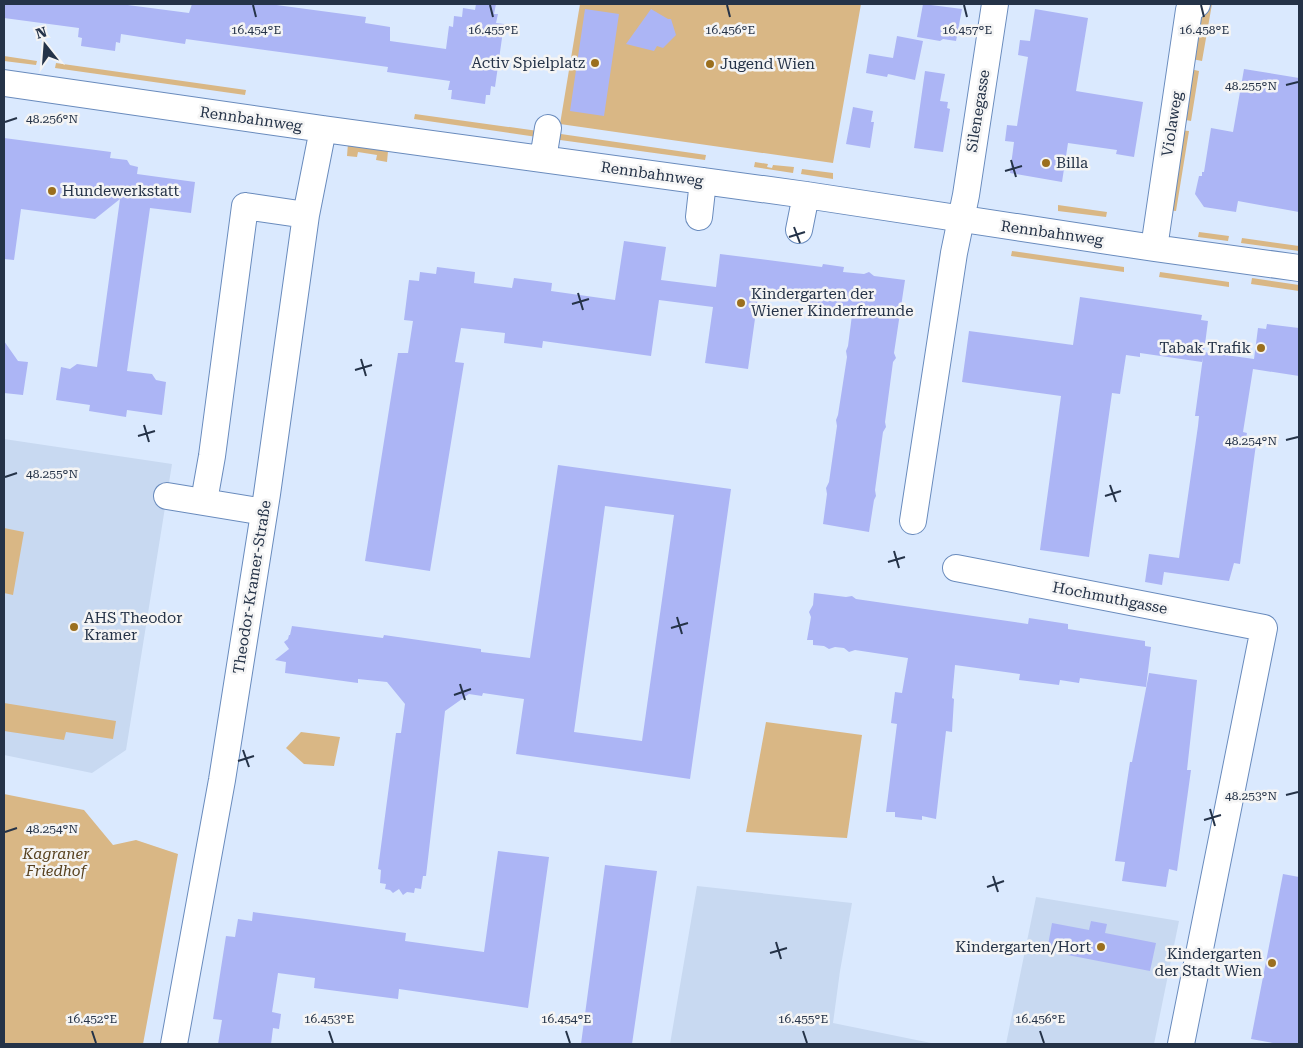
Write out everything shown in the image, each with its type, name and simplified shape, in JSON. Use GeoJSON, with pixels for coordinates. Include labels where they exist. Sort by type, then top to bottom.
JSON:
{"type":"FeatureCollection","features":[{"type":"Feature","properties":{"kind":"street","name":"Silenegasse"},"geometry":{"type":"LineString","coordinates":[[960,218],[966,195],[994,4]]}},
{"type":"Feature","properties":{"kind":"street","name":"Violaweg"},"geometry":{"type":"LineString","coordinates":[[1154,248],[1187,6]]}},
{"type":"Feature","properties":{"kind":"street","name":"Rennbahnweg"},"geometry":{"type":"LineString","coordinates":[[4,84],[324,130],[806,195],[1299,268]]}},
{"type":"Feature","properties":{"kind":"street"},"geometry":{"type":"LineString","coordinates":[[542,159],[548,128]]}},
{"type":"Feature","properties":{"kind":"street","name":"Theodor-Kramer-Straße"},"geometry":{"type":"LineString","coordinates":[[174,1044],[222,780],[264,512],[306,214],[324,130]]}},
{"type":"Feature","properties":{"kind":"street"},"geometry":{"type":"LineString","coordinates":[[699,217],[703,181]]}},
{"type":"Feature","properties":{"kind":"street"},"geometry":{"type":"LineString","coordinates":[[799,230],[806,195]]}},
{"type":"Feature","properties":{"kind":"street"},"geometry":{"type":"LineString","coordinates":[[204,501],[212,456],[245,206],[306,214]]}},
{"type":"Feature","properties":{"kind":"street"},"geometry":{"type":"LineString","coordinates":[[913,521],[960,218]]}},
{"type":"Feature","properties":{"kind":"street"},"geometry":{"type":"LineString","coordinates":[[167,496],[264,512]]}},
{"type":"Feature","properties":{"kind":"street","name":"Hochmuthgasse"},"geometry":{"type":"LineString","coordinates":[[956,568],[1264,628],[1181,1044]]}},
{"type":"Feature","properties":{"kind":"shaded area","name":"AHS Theodor Kramer"},"geometry":{"type":"Polygon","coordinates":[[[4,439],[172,464],[126,750],[92,773],[4,755],[4,439]]]}},
{"type":"Feature","properties":{"kind":"shaded area"},"geometry":{"type":"Polygon","coordinates":[[[697,886],[852,903],[833,1023],[936,1044],[670,1044],[697,886]]]}},
{"type":"Feature","properties":{"kind":"shaded area"},"geometry":{"type":"Polygon","coordinates":[[[1036,897],[1179,921],[1154,1044],[1006,1044],[1036,897]]]}},
{"type":"Feature","properties":{"kind":"green space","name":"Jugend Wien"},"geometry":{"type":"Polygon","coordinates":[[[580,4],[861,4],[833,163],[560,124],[580,4]]]}},
{"type":"Feature","properties":{"kind":"green space"},"geometry":{"type":"Polygon","coordinates":[[[1205,4],[1212,4],[1202,61],[1192,59],[1197,21],[1205,4]]]}},
{"type":"Feature","properties":{"kind":"green space"},"geometry":{"type":"Polygon","coordinates":[[[4,56],[37,61],[36,65],[4,61],[4,56]]]}},
{"type":"Feature","properties":{"kind":"green space"},"geometry":{"type":"Polygon","coordinates":[[[56,63],[246,90],[245,95],[55,68],[56,63]]]}},
{"type":"Feature","properties":{"kind":"green space"},"geometry":{"type":"Polygon","coordinates":[[[1190,69],[1199,71],[1191,121],[1181,119],[1190,69]]]}},
{"type":"Feature","properties":{"kind":"green space"},"geometry":{"type":"Polygon","coordinates":[[[415,114],[538,131],[537,137],[414,119],[415,114]]]}},
{"type":"Feature","properties":{"kind":"green space"},"geometry":{"type":"Polygon","coordinates":[[[1179,130],[1189,131],[1176,211],[1165,210],[1179,130]]]}},
{"type":"Feature","properties":{"kind":"green space"},"geometry":{"type":"Polygon","coordinates":[[[554,133],[706,155],[705,160],[553,139],[554,133]]]}},
{"type":"Feature","properties":{"kind":"green space"},"geometry":{"type":"Polygon","coordinates":[[[348,143],[388,151],[387,162],[376,160],[377,155],[358,152],[357,157],[347,156],[348,143]]]}},
{"type":"Feature","properties":{"kind":"green space"},"geometry":{"type":"Polygon","coordinates":[[[755,162],[768,164],[767,167],[772,168],[773,165],[794,167],[793,173],[754,167],[755,162]]]}},
{"type":"Feature","properties":{"kind":"green space"},"geometry":{"type":"Polygon","coordinates":[[[802,169],[833,173],[833,179],[801,174],[802,169]]]}},
{"type":"Feature","properties":{"kind":"green space"},"geometry":{"type":"Polygon","coordinates":[[[1058,205],[1107,212],[1106,217],[1058,211],[1058,205]]]}},
{"type":"Feature","properties":{"kind":"green space"},"geometry":{"type":"Polygon","coordinates":[[[1199,232],[1229,236],[1228,241],[1198,237],[1199,232]]]}},
{"type":"Feature","properties":{"kind":"green space"},"geometry":{"type":"Polygon","coordinates":[[[1242,238],[1299,246],[1299,251],[1241,243],[1242,238]]]}},
{"type":"Feature","properties":{"kind":"green space"},"geometry":{"type":"Polygon","coordinates":[[[1012,251],[1124,267],[1124,272],[1011,256],[1012,251]]]}},
{"type":"Feature","properties":{"kind":"green space"},"geometry":{"type":"Polygon","coordinates":[[[1160,272],[1229,282],[1229,287],[1159,277],[1160,272]]]}},
{"type":"Feature","properties":{"kind":"green space"},"geometry":{"type":"Polygon","coordinates":[[[1252,278],[1299,285],[1299,291],[1251,284],[1252,278]]]}},
{"type":"Feature","properties":{"kind":"green space"},"geometry":{"type":"Polygon","coordinates":[[[4,528],[24,532],[13,595],[4,593],[4,528]]]}},
{"type":"Feature","properties":{"kind":"green space"},"geometry":{"type":"Polygon","coordinates":[[[4,703],[116,721],[113,739],[66,732],[64,740],[4,731],[4,703]]]}},
{"type":"Feature","properties":{"kind":"green space"},"geometry":{"type":"Polygon","coordinates":[[[766,722],[862,735],[847,838],[746,832],[766,722]]]}},
{"type":"Feature","properties":{"kind":"green space"},"geometry":{"type":"Polygon","coordinates":[[[301,732],[340,737],[334,766],[304,764],[286,748],[301,732]]]}},
{"type":"Feature","properties":{"kind":"green space","name":"Kagraner Friedhof"},"geometry":{"type":"Polygon","coordinates":[[[4,794],[84,810],[113,845],[136,840],[178,854],[143,1044],[4,1044],[4,794]]]}},
{"type":"Feature","properties":{"kind":"building"},"geometry":{"type":"Polygon","coordinates":[[[4,4],[120,4],[189,13],[192,4],[269,4],[366,17],[365,23],[390,27],[390,41],[446,49],[449,26],[453,27],[454,16],[462,17],[463,8],[475,10],[476,4],[496,4],[494,14],[498,14],[496,23],[504,24],[495,87],[491,86],[490,95],[486,95],[485,104],[451,99],[452,90],[448,90],[450,81],[387,72],[388,67],[186,39],[185,44],[121,34],[120,43],[116,42],[115,51],[81,46],[82,38],[78,37],[79,28],[4,18],[4,4]]]}},
{"type":"Feature","properties":{"kind":"building"},"geometry":{"type":"Polygon","coordinates":[[[923,4],[962,9],[956,41],[943,39],[940,41],[917,37],[923,4]]]}},
{"type":"Feature","properties":{"kind":"building","name":"Activ Spielplatz"},"geometry":{"type":"Polygon","coordinates":[[[585,9],[619,14],[604,116],[570,111],[585,9]]]}},
{"type":"Feature","properties":{"kind":"building"},"geometry":{"type":"Polygon","coordinates":[[[651,9],[671,19],[676,35],[663,48],[657,46],[654,51],[626,44],[651,9]]]}},
{"type":"Feature","properties":{"kind":"building"},"geometry":{"type":"Polygon","coordinates":[[[1035,9],[1088,18],[1076,91],[1143,102],[1134,157],[1116,154],[1117,150],[1068,143],[1062,182],[1010,173],[1014,142],[1005,141],[1007,125],[1017,126],[1028,57],[1018,55],[1020,40],[1030,41],[1035,9]]]}},
{"type":"Feature","properties":{"kind":"building"},"geometry":{"type":"Polygon","coordinates":[[[897,36],[923,41],[915,80],[888,74],[887,77],[866,73],[869,54],[893,58],[897,36]]]}},
{"type":"Feature","properties":{"kind":"building"},"geometry":{"type":"Polygon","coordinates":[[[1244,69],[1299,78],[1299,212],[1238,201],[1236,212],[1204,207],[1195,194],[1199,176],[1202,176],[1202,172],[1204,172],[1211,128],[1233,132],[1244,69]]]}},
{"type":"Feature","properties":{"kind":"building"},"geometry":{"type":"Polygon","coordinates":[[[925,71],[945,74],[940,101],[948,102],[947,108],[950,109],[943,152],[914,148],[925,71]]]}},
{"type":"Feature","properties":{"kind":"building"},"geometry":{"type":"Polygon","coordinates":[[[853,107],[873,111],[871,122],[874,122],[870,148],[846,144],[853,107]]]}},
{"type":"Feature","properties":{"kind":"building"},"geometry":{"type":"Polygon","coordinates":[[[4,138],[111,152],[110,158],[127,160],[130,165],[138,167],[137,174],[195,182],[191,213],[150,208],[127,371],[152,374],[156,380],[166,382],[162,415],[127,410],[126,417],[89,411],[90,405],[56,400],[61,367],[70,369],[77,364],[97,367],[120,199],[95,219],[21,209],[14,260],[4,259],[4,138]]]}},
{"type":"Feature","properties":{"kind":"building"},"geometry":{"type":"Polygon","coordinates":[[[624,241],[666,247],[661,280],[716,287],[720,254],[822,267],[823,264],[844,267],[843,272],[864,274],[869,272],[874,276],[905,280],[894,353],[896,358],[893,362],[885,422],[886,427],[883,432],[875,490],[876,496],[869,532],[823,524],[826,488],[829,482],[837,426],[836,420],[852,315],[813,310],[814,306],[801,302],[758,297],[748,369],[705,363],[713,307],[659,300],[651,356],[543,341],[542,348],[504,343],[505,333],[461,328],[455,362],[464,363],[430,571],[365,561],[398,353],[408,353],[413,321],[404,320],[409,280],[419,281],[420,272],[436,274],[437,267],[475,272],[474,283],[512,288],[514,278],[552,283],[551,291],[615,300],[624,241]]]}},
{"type":"Feature","properties":{"kind":"building"},"geometry":{"type":"Polygon","coordinates":[[[1080,297],[1202,315],[1201,320],[1208,321],[1204,352],[1254,359],[1258,328],[1266,329],[1267,324],[1299,328],[1299,376],[1253,369],[1243,432],[1247,433],[1245,442],[1256,444],[1240,564],[1234,563],[1229,581],[1164,572],[1162,585],[1145,582],[1149,554],[1179,558],[1198,426],[1199,416],[1195,416],[1203,357],[1202,362],[1140,353],[1140,357],[1126,355],[1120,394],[1112,393],[1089,557],[1040,550],[1061,396],[962,382],[969,331],[1073,345],[1080,297]]]}},
{"type":"Feature","properties":{"kind":"building"},"geometry":{"type":"Polygon","coordinates":[[[4,341],[18,361],[28,362],[23,395],[4,393],[4,341]]]}},
{"type":"Feature","properties":{"kind":"building"},"geometry":{"type":"Polygon","coordinates":[[[558,465],[731,489],[690,779],[516,754],[524,699],[483,693],[482,696],[469,694],[445,711],[426,876],[423,876],[421,889],[415,888],[414,893],[407,892],[403,895],[399,889],[393,893],[385,889],[386,884],[380,883],[381,870],[378,869],[396,733],[401,733],[405,704],[387,682],[358,679],[358,683],[285,673],[286,662],[275,660],[289,649],[284,642],[290,635],[292,626],[383,638],[384,635],[481,649],[481,652],[530,658],[558,465]],[[605,506],[574,732],[642,741],[674,515],[605,506]]]}},
{"type":"Feature","properties":{"kind":"building"},"geometry":{"type":"Polygon","coordinates":[[[814,593],[852,596],[856,599],[1028,624],[1029,618],[1068,624],[1068,629],[1145,641],[1145,646],[1151,647],[1146,687],[1080,678],[1079,683],[1060,680],[1059,685],[1019,680],[1020,674],[955,665],[952,698],[954,699],[952,732],[946,731],[936,819],[922,816],[922,820],[895,817],[895,812],[886,812],[897,724],[891,723],[895,692],[902,693],[908,658],[855,650],[849,652],[844,648],[835,647],[829,649],[824,646],[813,645],[813,640],[807,640],[811,617],[809,612],[813,605],[814,593]]]}},
{"type":"Feature","properties":{"kind":"building"},"geometry":{"type":"Polygon","coordinates":[[[1149,673],[1197,680],[1187,770],[1191,770],[1177,871],[1169,869],[1166,887],[1122,881],[1125,862],[1115,861],[1130,762],[1132,762],[1149,673]]]}},
{"type":"Feature","properties":{"kind":"building"},"geometry":{"type":"Polygon","coordinates":[[[498,851],[549,857],[528,1008],[399,989],[398,999],[314,988],[315,978],[278,973],[272,1012],[281,1014],[279,1029],[273,1028],[271,1044],[218,1044],[222,1020],[213,1019],[226,936],[235,937],[238,919],[252,921],[253,912],[306,919],[406,933],[405,941],[484,952],[498,851]]]}},
{"type":"Feature","properties":{"kind":"building"},"geometry":{"type":"Polygon","coordinates":[[[605,865],[657,871],[632,1044],[581,1044],[605,865]]]}},
{"type":"Feature","properties":{"kind":"building"},"geometry":{"type":"Polygon","coordinates":[[[1283,874],[1299,877],[1299,1044],[1279,1044],[1251,1039],[1283,874]]]}},
{"type":"Feature","properties":{"kind":"building","name":"Kindergarten/Hort"},"geometry":{"type":"Polygon","coordinates":[[[1091,921],[1107,924],[1105,933],[1156,943],[1150,971],[1047,951],[1052,923],[1089,930],[1091,921]]]}},
{"type":"Feature","properties":{"kind":"place","name":"Activ Spielplatz"},"geometry":{"type":"Point","coordinates":[595,63]}},
{"type":"Feature","properties":{"kind":"place","name":"Jugend Wien"},"geometry":{"type":"Point","coordinates":[710,64]}},
{"type":"Feature","properties":{"kind":"place","name":"Billa"},"geometry":{"type":"Point","coordinates":[1046,163]}},
{"type":"Feature","properties":{"kind":"place","name":"Hundewerkstatt"},"geometry":{"type":"Point","coordinates":[52,191]}},
{"type":"Feature","properties":{"kind":"place","name":"Kindergarten der Wiener Kinderfreunde"},"geometry":{"type":"Point","coordinates":[741,303]}},
{"type":"Feature","properties":{"kind":"place","name":"Tabak Trafik"},"geometry":{"type":"Point","coordinates":[1261,348]}},
{"type":"Feature","properties":{"kind":"place","name":"AHS Theodor Kramer"},"geometry":{"type":"Point","coordinates":[74,627]}},
{"type":"Feature","properties":{"kind":"place","name":"Kindergarten/Hort"},"geometry":{"type":"Point","coordinates":[1101,947]}},
{"type":"Feature","properties":{"kind":"place","name":"Kindergarten der Stadt Wien"},"geometry":{"type":"Point","coordinates":[1272,963]}}]}
